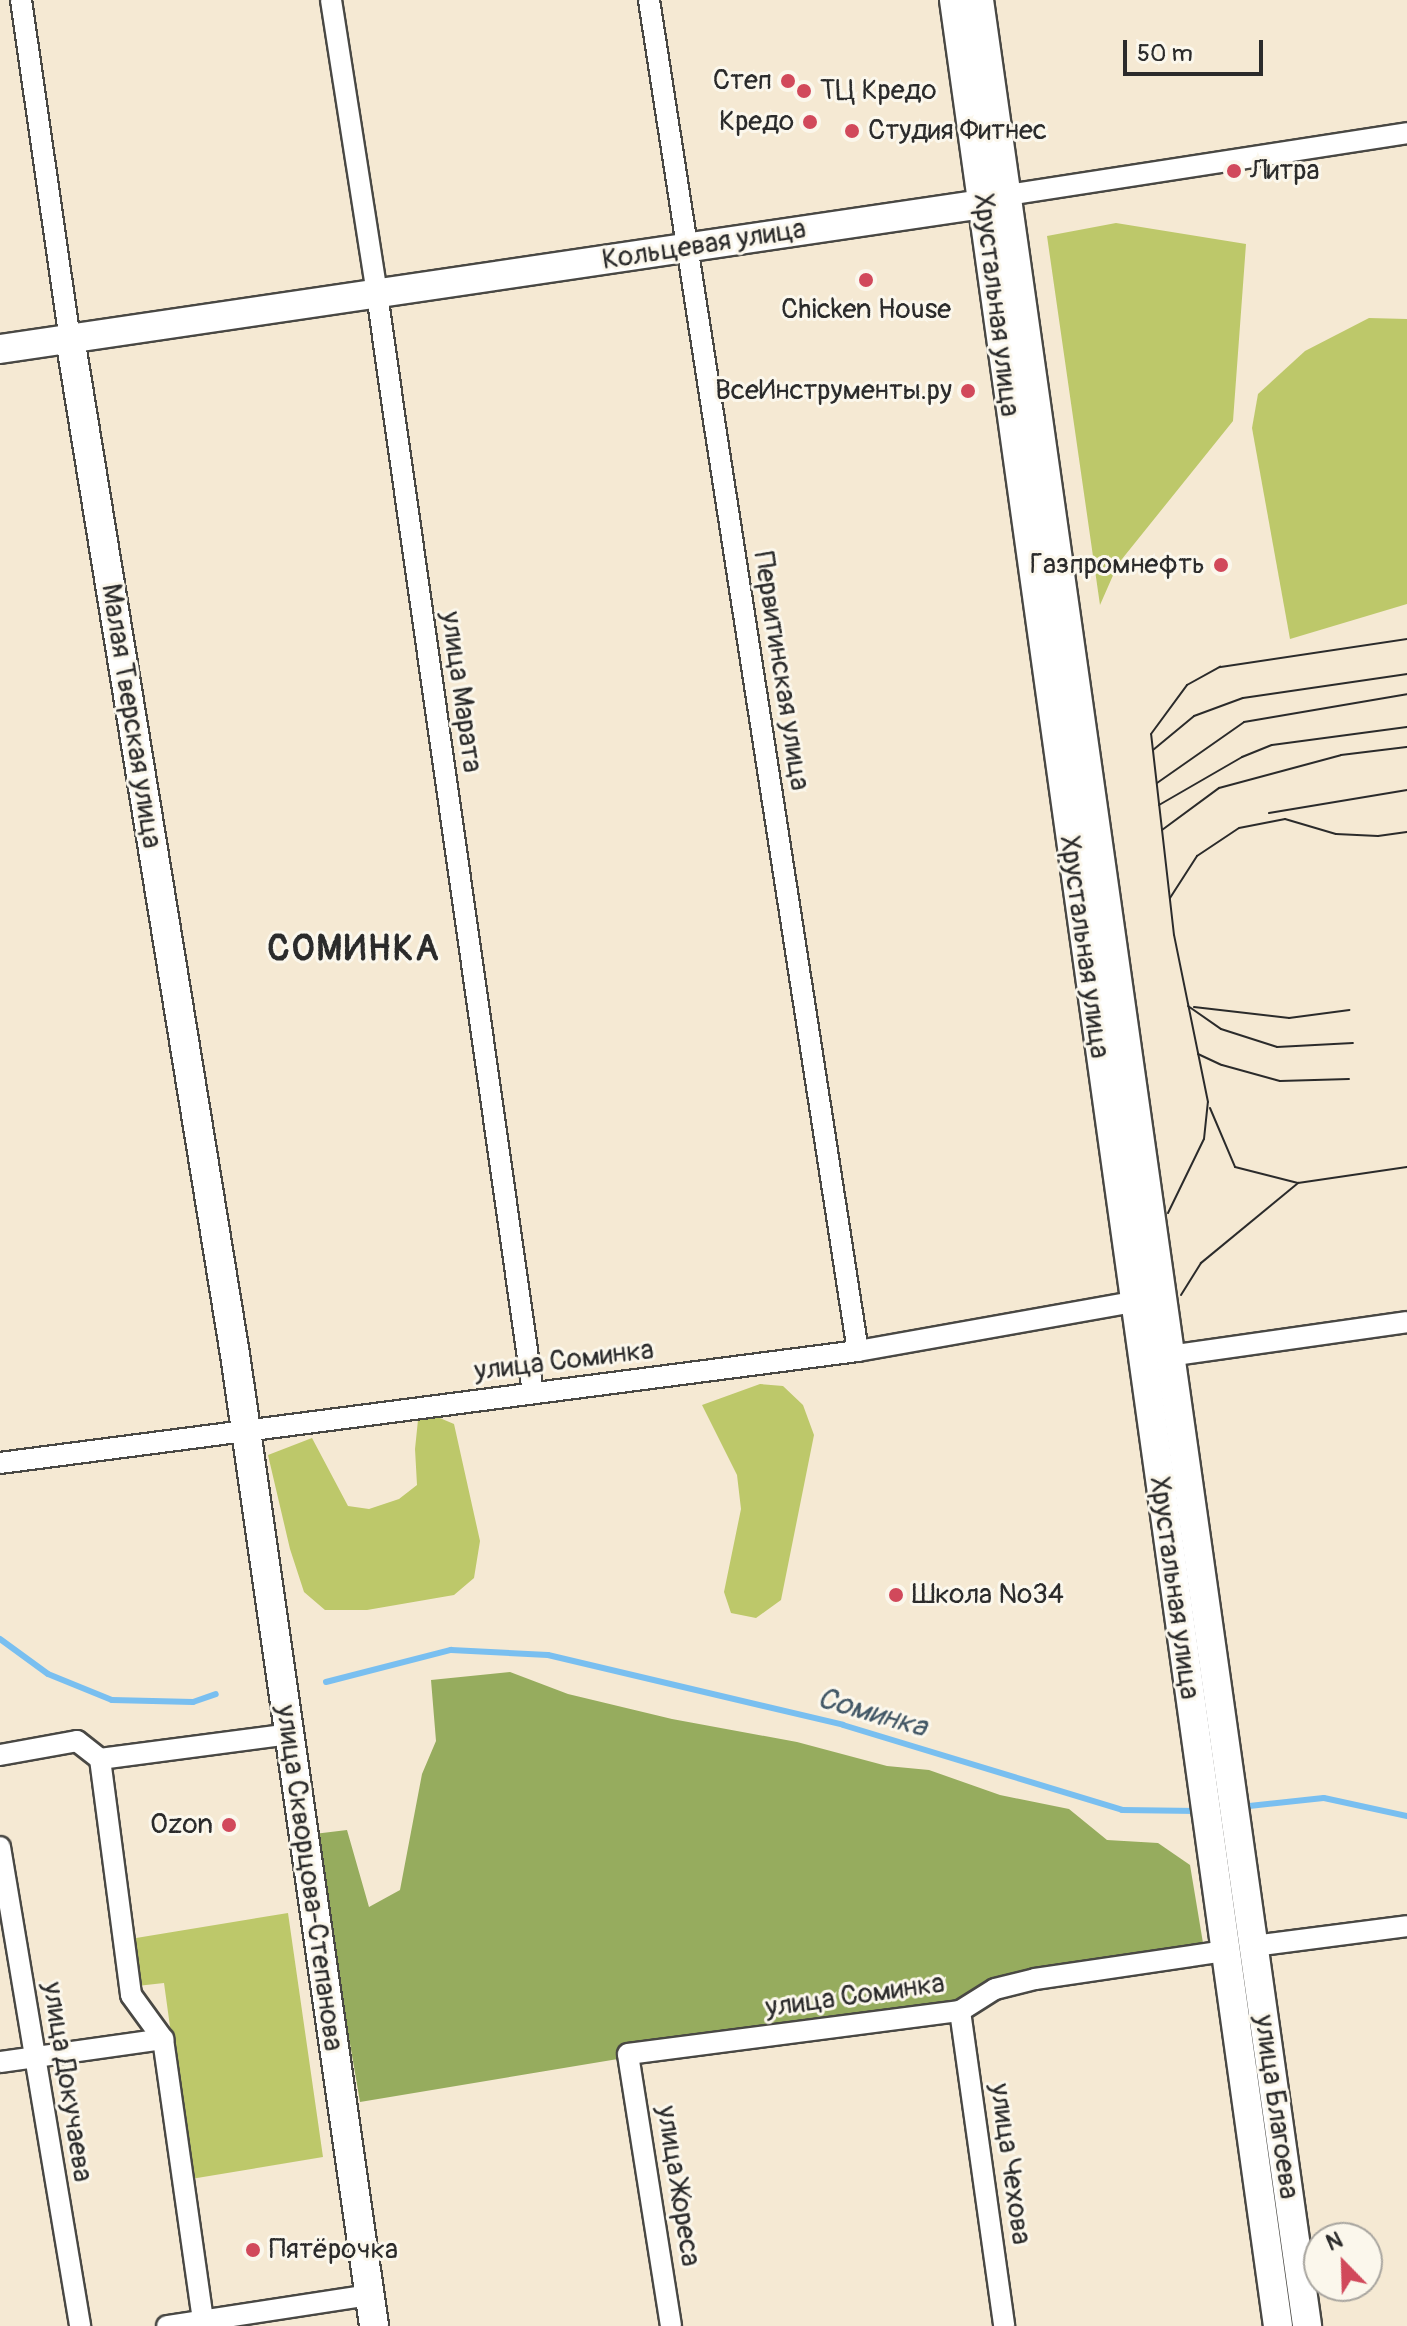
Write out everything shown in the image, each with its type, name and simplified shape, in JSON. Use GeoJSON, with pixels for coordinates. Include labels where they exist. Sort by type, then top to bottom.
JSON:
{"type":"FeatureCollection","features":[{"type":"Feature","properties":{"kind":"main road","name":"Хрустальная улица"},"geometry":{"type":"LineString","coordinates":[[954,0],[995,200]]}},
{"type":"Feature","properties":{"kind":"main road","name":"Хрустальная улица"},"geometry":{"type":"LineString","coordinates":[[979,0],[995,200],[1230,1891]]}},
{"type":"Feature","properties":{"kind":"main road","name":"Кольцевая улица"},"geometry":{"type":"LineString","coordinates":[[0,349],[995,200]]}},
{"type":"Feature","properties":{"kind":"main road","name":"Малая Тверская улица"},"geometry":{"type":"LineString","coordinates":[[70,338],[245,1431]]}},
{"type":"Feature","properties":{"kind":"main road","name":"улица Скворцова-Степанова"},"geometry":{"type":"LineString","coordinates":[[245,1431],[374,2326]]}},
{"type":"Feature","properties":{"kind":"main road","name":"улица Благоева"},"geometry":{"type":"LineString","coordinates":[[1230,1891],[1222,1939],[1278,2326]]}},
{"type":"Feature","properties":{"kind":"main road","name":"улица Благоева"},"geometry":{"type":"LineString","coordinates":[[1230,1891],[1256,1959],[1307,2326]]}},
{"type":"Feature","properties":{"kind":"main road"},"geometry":{"type":"LineString","coordinates":[[1222,1939],[1237,1944],[1256,1959]]}},
{"type":"Feature","properties":{"kind":"street","name":"Малая Тверская улица"},"geometry":{"type":"LineString","coordinates":[[21,0],[70,338]]}},
{"type":"Feature","properties":{"kind":"street","name":"улица Марата"},"geometry":{"type":"LineString","coordinates":[[331,0],[377,294],[533,1393]]}},
{"type":"Feature","properties":{"kind":"street","name":"Первитинская улица"},"geometry":{"type":"LineString","coordinates":[[649,0],[858,1351]]}},
{"type":"Feature","properties":{"kind":"street","name":"Кольцевая улица"},"geometry":{"type":"LineString","coordinates":[[995,200],[1407,133]]}},
{"type":"Feature","properties":{"kind":"street","name":"улица Соминка"},"geometry":{"type":"LineString","coordinates":[[0,1463],[858,1351],[1147,1300]]}},
{"type":"Feature","properties":{"kind":"street"},"geometry":{"type":"LineString","coordinates":[[1156,1359],[1407,1322]]}},
{"type":"Feature","properties":{"kind":"street"},"geometry":{"type":"LineString","coordinates":[[100,1759],[289,1734]]}},
{"type":"Feature","properties":{"kind":"street"},"geometry":{"type":"LineString","coordinates":[[0,1755],[77,1741],[100,1759],[131,1995],[163,2039],[203,2320]]}},
{"type":"Feature","properties":{"kind":"street","name":"улица Докучаева"},"geometry":{"type":"LineString","coordinates":[[0,1847],[80,2326]]}},
{"type":"Feature","properties":{"kind":"street"},"geometry":{"type":"LineString","coordinates":[[1256,1959],[1407,1926]]}},
{"type":"Feature","properties":{"kind":"street","name":"улица Соминка"},"geometry":{"type":"LineString","coordinates":[[628,2054],[960,2011],[995,1989],[1222,1939]]}},
{"type":"Feature","properties":{"kind":"street","name":"улица Чехова"},"geometry":{"type":"LineString","coordinates":[[960,2011],[1004,2326]]}},
{"type":"Feature","properties":{"kind":"street"},"geometry":{"type":"LineString","coordinates":[[0,2062],[163,2039]]}},
{"type":"Feature","properties":{"kind":"street","name":"улица Жореса"},"geometry":{"type":"LineString","coordinates":[[628,2054],[671,2326]]}},
{"type":"Feature","properties":{"kind":"street"},"geometry":{"type":"LineString","coordinates":[[167,2326],[369,2295]]}},
{"type":"Feature","properties":{"kind":"green space"},"geometry":{"type":"Polygon","coordinates":[[[1116,223],[1246,244],[1233,421],[1118,564],[1100,605],[1047,236],[1116,223]]]}},
{"type":"Feature","properties":{"kind":"green space"},"geometry":{"type":"Polygon","coordinates":[[[1369,318],[1407,319],[1407,604],[1290,639],[1252,428],[1258,394],[1305,351],[1369,318]]]}},
{"type":"Feature","properties":{"kind":"green space"},"geometry":{"type":"Polygon","coordinates":[[[760,1384],[783,1386],[803,1405],[814,1435],[781,1600],[756,1618],[731,1613],[724,1592],[741,1509],[737,1475],[702,1405],[760,1384]]]}},
{"type":"Feature","properties":{"kind":"green space"},"geometry":{"type":"Polygon","coordinates":[[[435,1416],[454,1424],[480,1541],[474,1578],[454,1595],[367,1610],[325,1610],[304,1592],[290,1549],[268,1455],[312,1438],[348,1506],[369,1509],[399,1499],[417,1485],[415,1449],[418,1420],[435,1416]]]}},
{"type":"Feature","properties":{"kind":"green space"},"geometry":{"type":"Polygon","coordinates":[[[510,1672],[568,1694],[672,1719],[797,1742],[887,1766],[929,1770],[1000,1795],[1069,1809],[1107,1840],[1158,1843],[1190,1865],[1206,1961],[360,2102],[314,1834],[347,1830],[369,1907],[400,1890],[422,1774],[436,1741],[431,1680],[510,1672]]]}},
{"type":"Feature","properties":{"kind":"green space"},"geometry":{"type":"Polygon","coordinates":[[[288,1913],[323,2157],[191,2179],[164,1983],[137,1986],[130,1939],[288,1913]]]}},
{"type":"Feature","properties":{"kind":"waterway","name":"Соминка"},"geometry":{"type":"LineString","coordinates":[[0,1639],[48,1674],[112,1700],[193,1702],[216,1694]]}},
{"type":"Feature","properties":{"kind":"waterway","name":"Соминка"},"geometry":{"type":"LineString","coordinates":[[326,1682],[451,1650],[548,1655],[843,1725],[1122,1810],[1197,1811]]}},
{"type":"Feature","properties":{"kind":"waterway","name":"Соминка"},"geometry":{"type":"LineString","coordinates":[[1240,1807],[1324,1798],[1407,1816]]}},
{"type":"Feature","properties":{"kind":"tram line"},"geometry":{"type":"LineString","coordinates":[[1168,1213],[1204,1139],[1208,1102],[1174,935],[1151,734],[1187,685],[1220,667],[1407,639]]}},
{"type":"Feature","properties":{"kind":"tram line"},"geometry":{"type":"LineString","coordinates":[[1153,750],[1194,716],[1243,698],[1407,674]]}},
{"type":"Feature","properties":{"kind":"tram line"},"geometry":{"type":"LineString","coordinates":[[1157,783],[1244,722],[1407,694]]}},
{"type":"Feature","properties":{"kind":"tram line"},"geometry":{"type":"LineString","coordinates":[[1159,805],[1242,757],[1272,745],[1407,727]]}},
{"type":"Feature","properties":{"kind":"tram line"},"geometry":{"type":"LineString","coordinates":[[1162,830],[1219,788],[1341,755],[1407,747]]}},
{"type":"Feature","properties":{"kind":"tram line"},"geometry":{"type":"LineString","coordinates":[[1269,813],[1407,790]]}},
{"type":"Feature","properties":{"kind":"tram line"},"geometry":{"type":"LineString","coordinates":[[1170,898],[1197,856],[1239,828],[1285,819],[1336,834],[1378,836],[1407,832]]}},
{"type":"Feature","properties":{"kind":"tram line"},"geometry":{"type":"LineString","coordinates":[[1188,1006],[1221,1029],[1277,1047],[1353,1043]]}},
{"type":"Feature","properties":{"kind":"tram line"},"geometry":{"type":"LineString","coordinates":[[1194,1007],[1289,1018],[1349,1010]]}},
{"type":"Feature","properties":{"kind":"tram line"},"geometry":{"type":"LineString","coordinates":[[1198,1054],[1222,1065],[1280,1081],[1349,1079]]}},
{"type":"Feature","properties":{"kind":"tram line"},"geometry":{"type":"LineString","coordinates":[[1210,1108],[1235,1167],[1298,1183],[1407,1167]]}},
{"type":"Feature","properties":{"kind":"tram line"},"geometry":{"type":"LineString","coordinates":[[1181,1295],[1201,1263],[1298,1183]]}},
{"type":"Feature","properties":{"kind":"place","name":"Степ"},"geometry":{"type":"Point","coordinates":[788,81]}},
{"type":"Feature","properties":{"kind":"place","name":"ТЦ Кредо"},"geometry":{"type":"Point","coordinates":[804,91]}},
{"type":"Feature","properties":{"kind":"place","name":"Кредо"},"geometry":{"type":"Point","coordinates":[810,122]}},
{"type":"Feature","properties":{"kind":"place","name":"Студия Фитнес"},"geometry":{"type":"Point","coordinates":[852,131]}},
{"type":"Feature","properties":{"kind":"place","name":"Литра"},"geometry":{"type":"Point","coordinates":[1234,171]}},
{"type":"Feature","properties":{"kind":"place","name":"Chicken House"},"geometry":{"type":"Point","coordinates":[866,280]}},
{"type":"Feature","properties":{"kind":"place","name":"ВсеИнструменты.ру"},"geometry":{"type":"Point","coordinates":[968,391]}},
{"type":"Feature","properties":{"kind":"place","name":"Газпромнефть"},"geometry":{"type":"Point","coordinates":[1221,565]}},
{"type":"Feature","properties":{"kind":"place","name":"Школа №34"},"geometry":{"type":"Point","coordinates":[896,1595]}},
{"type":"Feature","properties":{"kind":"place","name":"Ozon"},"geometry":{"type":"Point","coordinates":[229,1825]}},
{"type":"Feature","properties":{"kind":"place","name":"Пятёрочка"},"geometry":{"type":"Point","coordinates":[253,2250]}},
{"type":"Feature","properties":{"kind":"district","name":"СОМИНКА"},"geometry":{"type":"Point","coordinates":[354,949]}}]}
